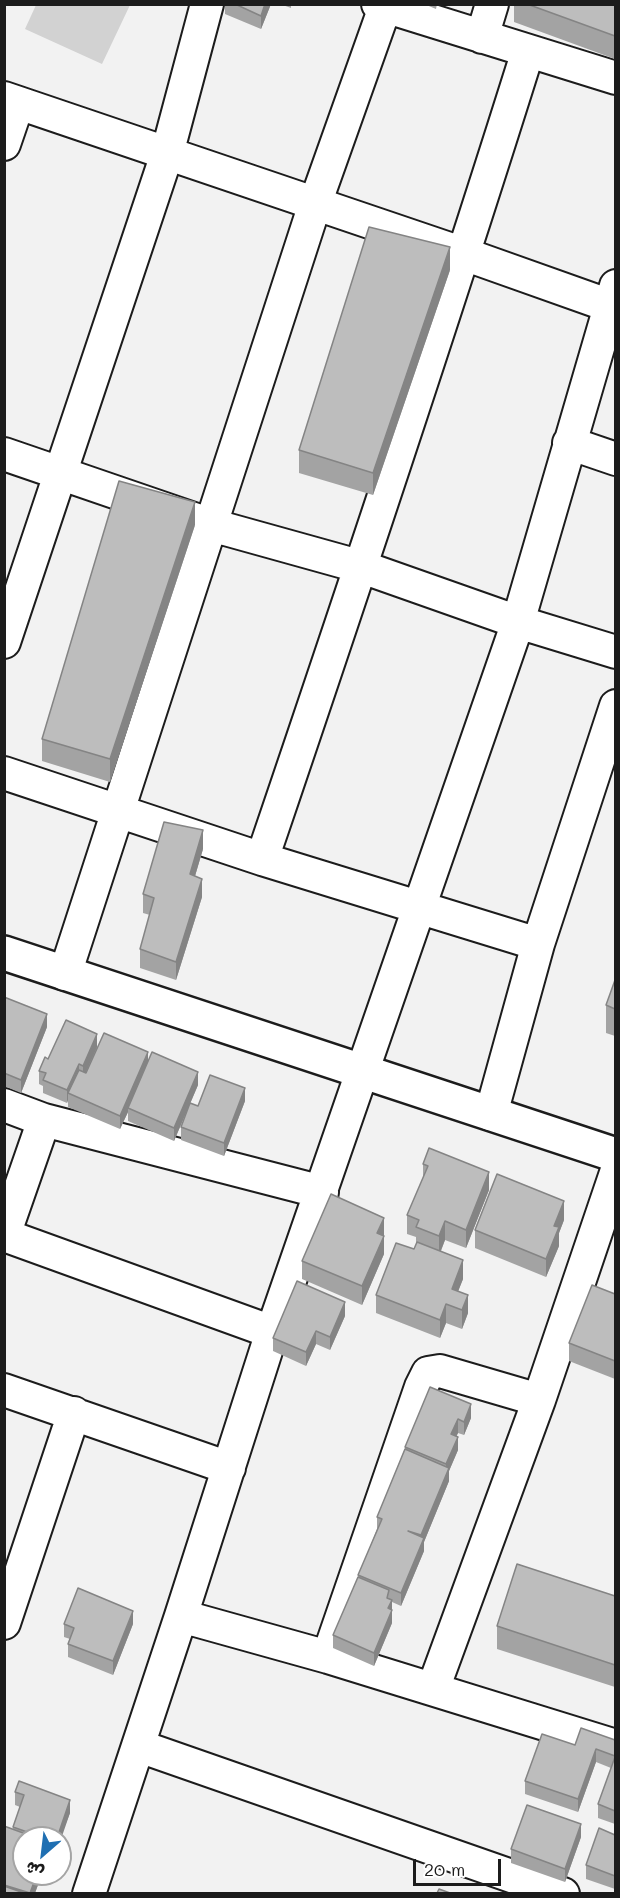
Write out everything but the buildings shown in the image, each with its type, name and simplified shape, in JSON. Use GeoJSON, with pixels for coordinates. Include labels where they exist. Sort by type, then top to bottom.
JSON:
{"type":"FeatureCollection","features":[{"type":"Feature","properties":{"kind":"main road"},"geometry":{"type":"LineString","coordinates":[[4,953],[615,1155]]}},
{"type":"Feature","properties":{"kind":"street"},"geometry":{"type":"LineString","coordinates":[[4,642],[167,154],[207,4]]}},
{"type":"Feature","properties":{"kind":"street"},"geometry":{"type":"LineString","coordinates":[[482,37],[492,4]]}},
{"type":"Feature","properties":{"kind":"street"},"geometry":{"type":"LineString","coordinates":[[65,974],[315,204],[382,6],[615,78]]}},
{"type":"Feature","properties":{"kind":"street"},"geometry":{"type":"LineString","coordinates":[[262,860],[362,567],[528,51]]}},
{"type":"Feature","properties":{"kind":"street"},"geometry":{"type":"LineString","coordinates":[[4,144],[11,100],[464,254],[613,300],[518,622],[272,1332],[139,1746],[89,1893]]}},
{"type":"Feature","properties":{"kind":"street"},"geometry":{"type":"LineString","coordinates":[[569,443],[615,459]]}},
{"type":"Feature","properties":{"kind":"street"},"geometry":{"type":"LineString","coordinates":[[4,454],[211,525],[362,567],[518,622],[615,652]]}},
{"type":"Feature","properties":{"kind":"street"},"geometry":{"type":"LineString","coordinates":[[491,1114],[538,944],[615,706]]}},
{"type":"Feature","properties":{"kind":"street"},"geometry":{"type":"LineString","coordinates":[[4,773],[262,860],[538,944]]}},
{"type":"Feature","properties":{"kind":"street"},"geometry":{"type":"LineString","coordinates":[[4,1105],[44,1120],[322,1192]]}},
{"type":"Feature","properties":{"kind":"street"},"geometry":{"type":"LineString","coordinates":[[44,1120],[4,1235],[272,1332]]}},
{"type":"Feature","properties":{"kind":"street"},"geometry":{"type":"LineString","coordinates":[[433,1689],[539,1400],[615,1173]]}},
{"type":"Feature","properties":{"kind":"street"},"geometry":{"type":"LineString","coordinates":[[328,1657],[421,1387],[428,1373],[440,1371],[539,1400]]}},
{"type":"Feature","properties":{"kind":"street"},"geometry":{"type":"LineString","coordinates":[[4,1390],[229,1468]]}},
{"type":"Feature","properties":{"kind":"street"},"geometry":{"type":"LineString","coordinates":[[4,1623],[74,1413]]}},
{"type":"Feature","properties":{"kind":"street"},"geometry":{"type":"LineString","coordinates":[[181,1616],[328,1657],[615,1746]]}},
{"type":"Feature","properties":{"kind":"street"},"geometry":{"type":"LineString","coordinates":[[139,1746],[563,1893]]}},
{"type":"Feature","properties":{"kind":"shaded area"},"geometry":{"type":"Polygon","coordinates":[[[36,4],[130,5],[102,64],[25,29],[36,4]]]}}]}
